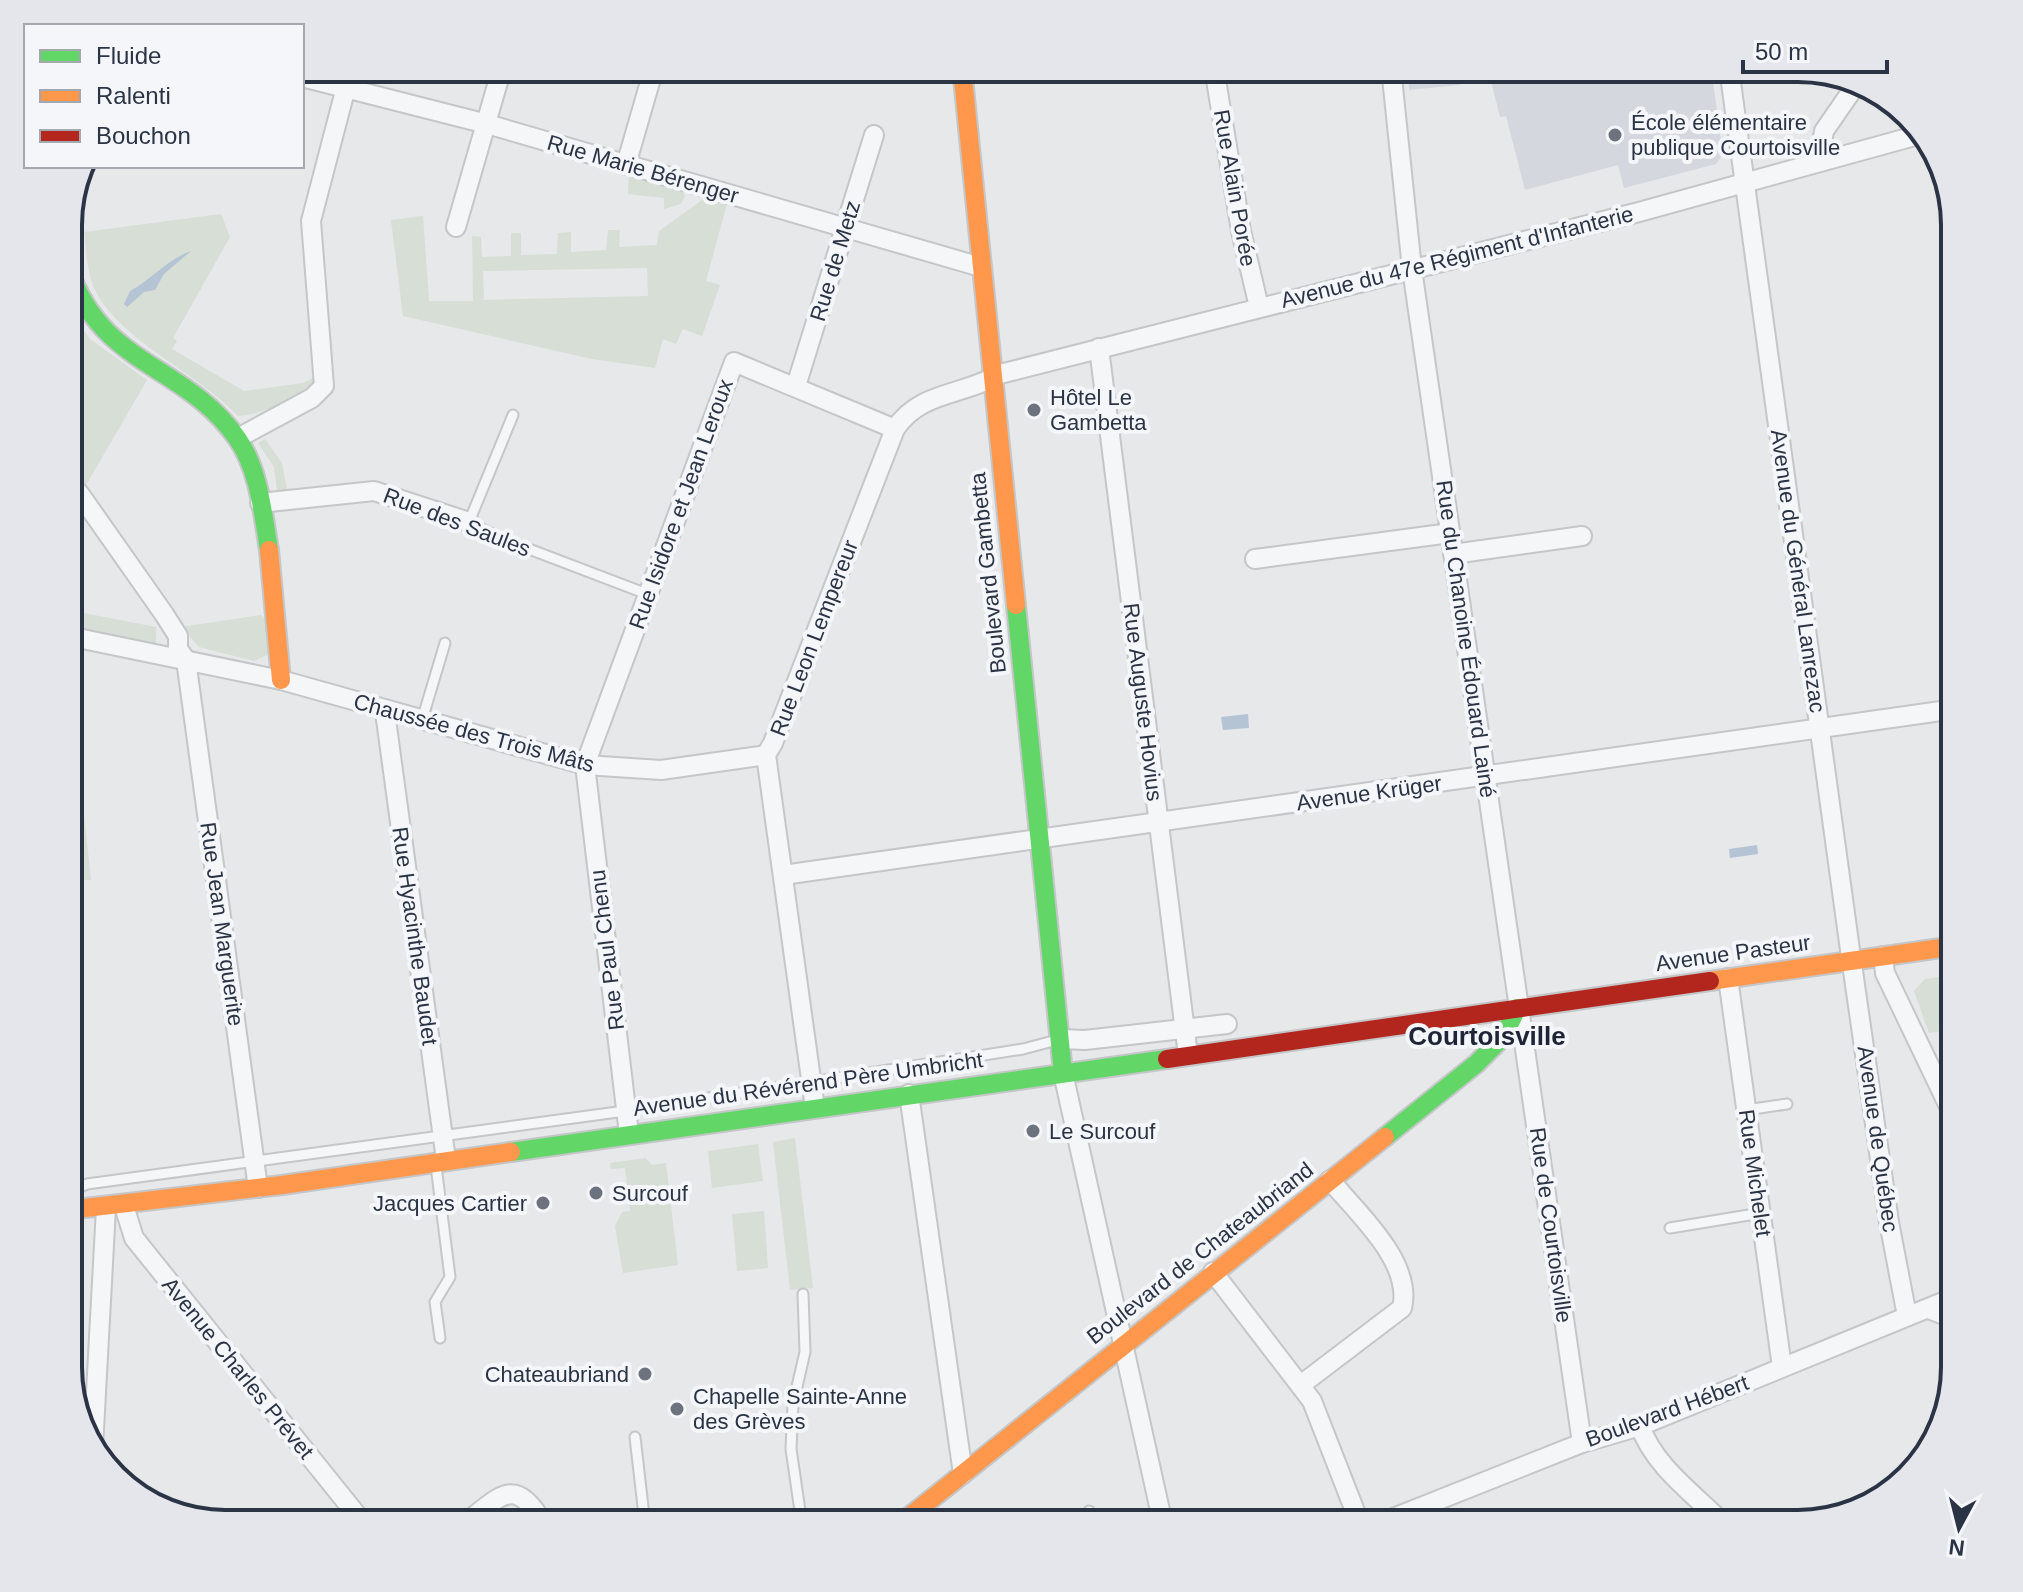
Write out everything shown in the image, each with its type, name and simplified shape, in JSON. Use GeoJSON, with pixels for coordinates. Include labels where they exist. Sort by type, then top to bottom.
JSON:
{"type":"FeatureCollection","features":[{"type":"Feature","properties":{"kind":"main road","name":"Boulevard Gambetta"},"geometry":{"type":"LineString","coordinates":[[963,82],[1063,1073]]}},
{"type":"Feature","properties":{"kind":"main road"},"geometry":{"type":"LineString","coordinates":[[82,303],[98,329],[221,416],[251,461],[260,503],[281,680]]}},
{"type":"Feature","properties":{"kind":"main road","name":"Avenue Pasteur"},"geometry":{"type":"LineString","coordinates":[[1517,1008],[1941,948]]}},
{"type":"Feature","properties":{"kind":"main road","name":"Avenue du Révérend Père Umbricht"},"geometry":{"type":"LineString","coordinates":[[82,1209],[258,1188],[1517,1008]]}},
{"type":"Feature","properties":{"kind":"main road","name":"Boulevard de Chateaubriand"},"geometry":{"type":"LineString","coordinates":[[918,1510],[1492,1051],[1504,1036],[1517,1008]]}},
{"type":"Feature","properties":{"kind":"street","name":"Rue Marie Bérenger"},"geometry":{"type":"LineString","coordinates":[[322,82],[487,124],[981,267]]}},
{"type":"Feature","properties":{"kind":"street"},"geometry":{"type":"LineString","coordinates":[[238,438],[312,398],[324,386],[311,221],[348,82]]}},
{"type":"Feature","properties":{"kind":"street"},"geometry":{"type":"LineString","coordinates":[[456,227],[498,82]]}},
{"type":"Feature","properties":{"kind":"street"},"geometry":{"type":"LineString","coordinates":[[626,165],[650,82]]}},
{"type":"Feature","properties":{"kind":"street","name":"Rue Alain Porée"},"geometry":{"type":"LineString","coordinates":[[1216,82],[1241,231],[1259,307]]}},
{"type":"Feature","properties":{"kind":"street","name":"Rue du Chanoine Édouard Lainé"},"geometry":{"type":"LineString","coordinates":[[1392,82],[1412,269],[1481,762],[1487,776],[1517,1008]]}},
{"type":"Feature","properties":{"kind":"street","name":"Avenue du Général Lanrezac"},"geometry":{"type":"LineString","coordinates":[[1731,82],[1853,960]]}},
{"type":"Feature","properties":{"kind":"street"},"geometry":{"type":"LineString","coordinates":[[1819,161],[1824,131],[1851,92]]}},
{"type":"Feature","properties":{"kind":"street","name":"Rue de Metz"},"geometry":{"type":"LineString","coordinates":[[796,386],[874,135]]}},
{"type":"Feature","properties":{"kind":"street","name":"Avenue du 47e Régiment d'Infanterie"},"geometry":{"type":"LineString","coordinates":[[992,379],[1099,348],[1639,212],[1910,137]]}},
{"type":"Feature","properties":{"kind":"street","name":"Rue Auguste Hovius"},"geometry":{"type":"LineString","coordinates":[[1099,348],[1188,1055]]}},
{"type":"Feature","properties":{"kind":"street","name":"Rue Isidore et Jean Leroux"},"geometry":{"type":"LineString","coordinates":[[585,765],[734,362],[895,429]]}},
{"type":"Feature","properties":{"kind":"street","name":"Rue Leon Lempereur"},"geometry":{"type":"LineString","coordinates":[[815,1108],[766,755],[895,429],[907,411],[926,400],[992,379]]}},
{"type":"Feature","properties":{"kind":"street","name":"Rue des Saules"},"geometry":{"type":"LineString","coordinates":[[260,503],[374,491],[469,522]]}},
{"type":"Feature","properties":{"kind":"street","name":"Rue Jean Marguerite"},"geometry":{"type":"LineString","coordinates":[[82,497],[164,614],[178,636],[178,649],[186,660],[258,1188]]}},
{"type":"Feature","properties":{"kind":"street"},"geometry":{"type":"LineString","coordinates":[[1255,559],[1450,533]]}},
{"type":"Feature","properties":{"kind":"street"},"geometry":{"type":"LineString","coordinates":[[1453,554],[1582,536]]}},
{"type":"Feature","properties":{"kind":"street","name":"Chaussée des Trois Mâts"},"geometry":{"type":"LineString","coordinates":[[82,639],[281,680],[385,712],[585,765],[661,770],[766,755]]}},
{"type":"Feature","properties":{"kind":"street","name":"Avenue Krüger"},"geometry":{"type":"LineString","coordinates":[[783,875],[1941,711]]}},
{"type":"Feature","properties":{"kind":"street","name":"Rue Hyacinthe Baudet"},"geometry":{"type":"LineString","coordinates":[[385,712],[443,1136],[440,1161]]}},
{"type":"Feature","properties":{"kind":"street","name":"Rue Paul Chenu"},"geometry":{"type":"LineString","coordinates":[[585,765],[629,1134]]}},
{"type":"Feature","properties":{"kind":"street"},"geometry":{"type":"LineString","coordinates":[[1883,956],[1885,973],[1941,1090]]}},
{"type":"Feature","properties":{"kind":"street","name":"Avenue de Québec"},"geometry":{"type":"LineString","coordinates":[[1853,960],[1889,1222],[1914,1314]]}},
{"type":"Feature","properties":{"kind":"street","name":"Rue Michelet"},"geometry":{"type":"LineString","coordinates":[[1728,978],[1782,1367]]}},
{"type":"Feature","properties":{"kind":"street","name":"Rue de Courtoisville"},"geometry":{"type":"LineString","coordinates":[[1517,1008],[1533,1096],[1582,1443]]}},
{"type":"Feature","properties":{"kind":"street"},"geometry":{"type":"LineString","coordinates":[[1061,1039],[1227,1024]]}},
{"type":"Feature","properties":{"kind":"street"},"geometry":{"type":"LineString","coordinates":[[1063,1073],[1160,1510]]}},
{"type":"Feature","properties":{"kind":"street"},"geometry":{"type":"LineString","coordinates":[[909,1094],[963,1474]]}},
{"type":"Feature","properties":{"kind":"street"},"geometry":{"type":"LineString","coordinates":[[1302,1384],[1402,1308],[1406,1291],[1399,1266],[1330,1180]]}},
{"type":"Feature","properties":{"kind":"street"},"geometry":{"type":"LineString","coordinates":[[95,1426],[115,1207]]}},
{"type":"Feature","properties":{"kind":"street","name":"Avenue Charles Prévet"},"geometry":{"type":"LineString","coordinates":[[115,1207],[134,1238],[353,1510]]}},
{"type":"Feature","properties":{"kind":"street"},"geometry":{"type":"LineString","coordinates":[[1213,1272],[1302,1384],[1312,1401],[1355,1510]]}},
{"type":"Feature","properties":{"kind":"street","name":"Boulevard Hébert"},"geometry":{"type":"LineString","coordinates":[[1413,1510],[1582,1443],[1640,1426],[1941,1303]]}},
{"type":"Feature","properties":{"kind":"street"},"geometry":{"type":"LineString","coordinates":[[1640,1426],[1647,1445],[1659,1461],[1710,1510]]}},
{"type":"Feature","properties":{"kind":"street"},"geometry":{"type":"LineString","coordinates":[[482,1510],[499,1497],[514,1493],[529,1499],[536,1510]]}},
{"type":"Feature","properties":{"kind":"lane"},"geometry":{"type":"LineString","coordinates":[[469,522],[513,415]]}},
{"type":"Feature","properties":{"kind":"lane","name":"Rue des Saules"},"geometry":{"type":"LineString","coordinates":[[469,522],[500,538],[647,594]]}},
{"type":"Feature","properties":{"kind":"lane"},"geometry":{"type":"LineString","coordinates":[[422,721],[445,643]]}},
{"type":"Feature","properties":{"kind":"lane"},"geometry":{"type":"LineString","coordinates":[[82,1186],[812,1083],[1023,1049],[1061,1039]]}},
{"type":"Feature","properties":{"kind":"lane"},"geometry":{"type":"LineString","coordinates":[[1746,1110],[1787,1104]]}},
{"type":"Feature","properties":{"kind":"lane"},"geometry":{"type":"LineString","coordinates":[[440,1161],[450,1277],[435,1302],[440,1338]]}},
{"type":"Feature","properties":{"kind":"lane"},"geometry":{"type":"LineString","coordinates":[[1670,1228],[1761,1213]]}},
{"type":"Feature","properties":{"kind":"lane"},"geometry":{"type":"LineString","coordinates":[[800,1510],[791,1449],[793,1404],[805,1352],[803,1294]]}},
{"type":"Feature","properties":{"kind":"lane"},"geometry":{"type":"LineString","coordinates":[[1914,1314],[1941,1321]]}},
{"type":"Feature","properties":{"kind":"lane"},"geometry":{"type":"LineString","coordinates":[[635,1437],[643,1510]]}},
{"type":"Feature","properties":{"kind":"shaded area","name":"École élémentaire publique Courtoisville"},"geometry":{"type":"Polygon","coordinates":[[[1409,82],[1471,82],[1459,85],[1409,90],[1409,82]]]}},
{"type":"Feature","properties":{"kind":"shaded area","name":"École élémentaire publique Courtoisville"},"geometry":{"type":"Polygon","coordinates":[[[1491,82],[1713,82],[1723,154],[1716,164],[1624,188],[1618,165],[1525,190],[1506,116],[1500,117],[1491,82]]]}},
{"type":"Feature","properties":{"kind":"shaded area"},"geometry":{"type":"Polygon","coordinates":[[[629,173],[680,187],[685,196],[681,204],[664,209],[664,198],[628,194],[629,173]]]}},
{"type":"Feature","properties":{"kind":"shaded area"},"geometry":{"type":"Polygon","coordinates":[[[709,195],[728,200],[706,281],[720,285],[702,336],[683,329],[676,344],[663,339],[655,368],[592,359],[403,316],[391,220],[423,216],[429,301],[473,301],[472,236],[481,237],[482,257],[511,256],[511,233],[521,233],[521,255],[557,254],[558,233],[571,232],[571,252],[606,250],[608,230],[620,230],[619,247],[657,245],[659,231],[709,195]],[[647,268],[483,271],[484,299],[480,300],[648,296],[647,268]]]}},
{"type":"Feature","properties":{"kind":"shaded area"},"geometry":{"type":"Polygon","coordinates":[[[221,214],[230,237],[173,338],[177,341],[172,349],[244,391],[303,383],[321,374],[304,390],[283,402],[249,415],[238,416],[121,324],[105,307],[94,288],[87,260],[84,232],[221,214]]]}},
{"type":"Feature","properties":{"kind":"shaded area"},"geometry":{"type":"Polygon","coordinates":[[[82,328],[90,339],[147,380],[82,492],[82,328]]]}},
{"type":"Feature","properties":{"kind":"shaded area"},"geometry":{"type":"Polygon","coordinates":[[[265,439],[282,463],[287,490],[277,491],[274,467],[258,443],[265,439]]]}},
{"type":"Feature","properties":{"kind":"shaded area"},"geometry":{"type":"Polygon","coordinates":[[[82,613],[156,627],[156,645],[82,628],[82,613]]]}},
{"type":"Feature","properties":{"kind":"shaded area"},"geometry":{"type":"Polygon","coordinates":[[[261,615],[267,620],[269,654],[254,661],[199,647],[181,627],[261,615]]]}},
{"type":"Feature","properties":{"kind":"shaded area"},"geometry":{"type":"Polygon","coordinates":[[[82,796],[91,880],[82,880],[82,796]]]}},
{"type":"Feature","properties":{"kind":"shaded area"},"geometry":{"type":"Polygon","coordinates":[[[1941,977],[1941,1031],[1929,1033],[1914,991],[1925,979],[1941,977]]]}},
{"type":"Feature","properties":{"kind":"shaded area"},"geometry":{"type":"Polygon","coordinates":[[[795,1138],[813,1288],[790,1290],[773,1142],[795,1138]]]}},
{"type":"Feature","properties":{"kind":"shaded area"},"geometry":{"type":"Polygon","coordinates":[[[758,1144],[763,1181],[712,1188],[708,1151],[758,1144]]]}},
{"type":"Feature","properties":{"kind":"shaded area"},"geometry":{"type":"Polygon","coordinates":[[[646,1158],[652,1165],[666,1163],[678,1265],[623,1273],[615,1226],[622,1212],[630,1211],[625,1168],[611,1169],[610,1163],[646,1158]]]}},
{"type":"Feature","properties":{"kind":"shaded area"},"geometry":{"type":"Polygon","coordinates":[[[764,1211],[768,1268],[737,1271],[732,1214],[764,1211]]]}},
{"type":"Feature","properties":{"kind":"water"},"geometry":{"type":"Polygon","coordinates":[[[191,251],[164,274],[155,290],[144,292],[127,307],[124,304],[130,291],[191,251]]]}},
{"type":"Feature","properties":{"kind":"water"},"geometry":{"type":"Polygon","coordinates":[[[1248,714],[1249,728],[1223,730],[1221,717],[1248,714]]]}},
{"type":"Feature","properties":{"kind":"water"},"geometry":{"type":"Polygon","coordinates":[[[1757,845],[1758,854],[1730,858],[1729,849],[1757,845]]]}},
{"type":"Feature","properties":{"kind":"traffic: fast"},"geometry":{"type":"LineString","coordinates":[[82,298],[101,325],[122,345],[193,394],[216,413],[237,438],[255,478],[269,550]]}},
{"type":"Feature","properties":{"kind":"traffic: fast"},"geometry":{"type":"LineString","coordinates":[[1016,605],[1063,1073]]}},
{"type":"Feature","properties":{"kind":"traffic: fast"},"geometry":{"type":"LineString","coordinates":[[1385,1137],[1476,1064],[1504,1036],[1517,1008]]}},
{"type":"Feature","properties":{"kind":"traffic: fast"},"geometry":{"type":"LineString","coordinates":[[511,1152],[1167,1059]]}},
{"type":"Feature","properties":{"kind":"traffic: slow"},"geometry":{"type":"LineString","coordinates":[[963,82],[1016,605]]}},
{"type":"Feature","properties":{"kind":"traffic: slow"},"geometry":{"type":"LineString","coordinates":[[269,550],[281,680]]}},
{"type":"Feature","properties":{"kind":"traffic: slow"},"geometry":{"type":"LineString","coordinates":[[1710,981],[1941,948]]}},
{"type":"Feature","properties":{"kind":"traffic: slow"},"geometry":{"type":"LineString","coordinates":[[918,1510],[1385,1137]]}},
{"type":"Feature","properties":{"kind":"traffic: slow"},"geometry":{"type":"LineString","coordinates":[[82,1208],[282,1185],[511,1152]]}},
{"type":"Feature","properties":{"kind":"traffic: jam"},"geometry":{"type":"LineString","coordinates":[[1167,1059],[1710,981]]}},
{"type":"Feature","properties":{"kind":"place","name":"École élémentaire publique Courtoisville"},"geometry":{"type":"Point","coordinates":[1615,135]}},
{"type":"Feature","properties":{"kind":"place","name":"Hôtel Le Gambetta"},"geometry":{"type":"Point","coordinates":[1034,410]}},
{"type":"Feature","properties":{"kind":"place","name":"Le Surcouf"},"geometry":{"type":"Point","coordinates":[1033,1131]}},
{"type":"Feature","properties":{"kind":"place","name":"Surcouf"},"geometry":{"type":"Point","coordinates":[596,1193]}},
{"type":"Feature","properties":{"kind":"place","name":"Jacques Cartier"},"geometry":{"type":"Point","coordinates":[543,1203]}},
{"type":"Feature","properties":{"kind":"place","name":"Chateaubriand"},"geometry":{"type":"Point","coordinates":[645,1374]}},
{"type":"Feature","properties":{"kind":"place","name":"Chapelle Sainte-Anne des Grèves"},"geometry":{"type":"Point","coordinates":[677,1409]}},
{"type":"Feature","properties":{"kind":"district","name":"Courtoisville"},"geometry":{"type":"Point","coordinates":[1487,1036]}}]}
